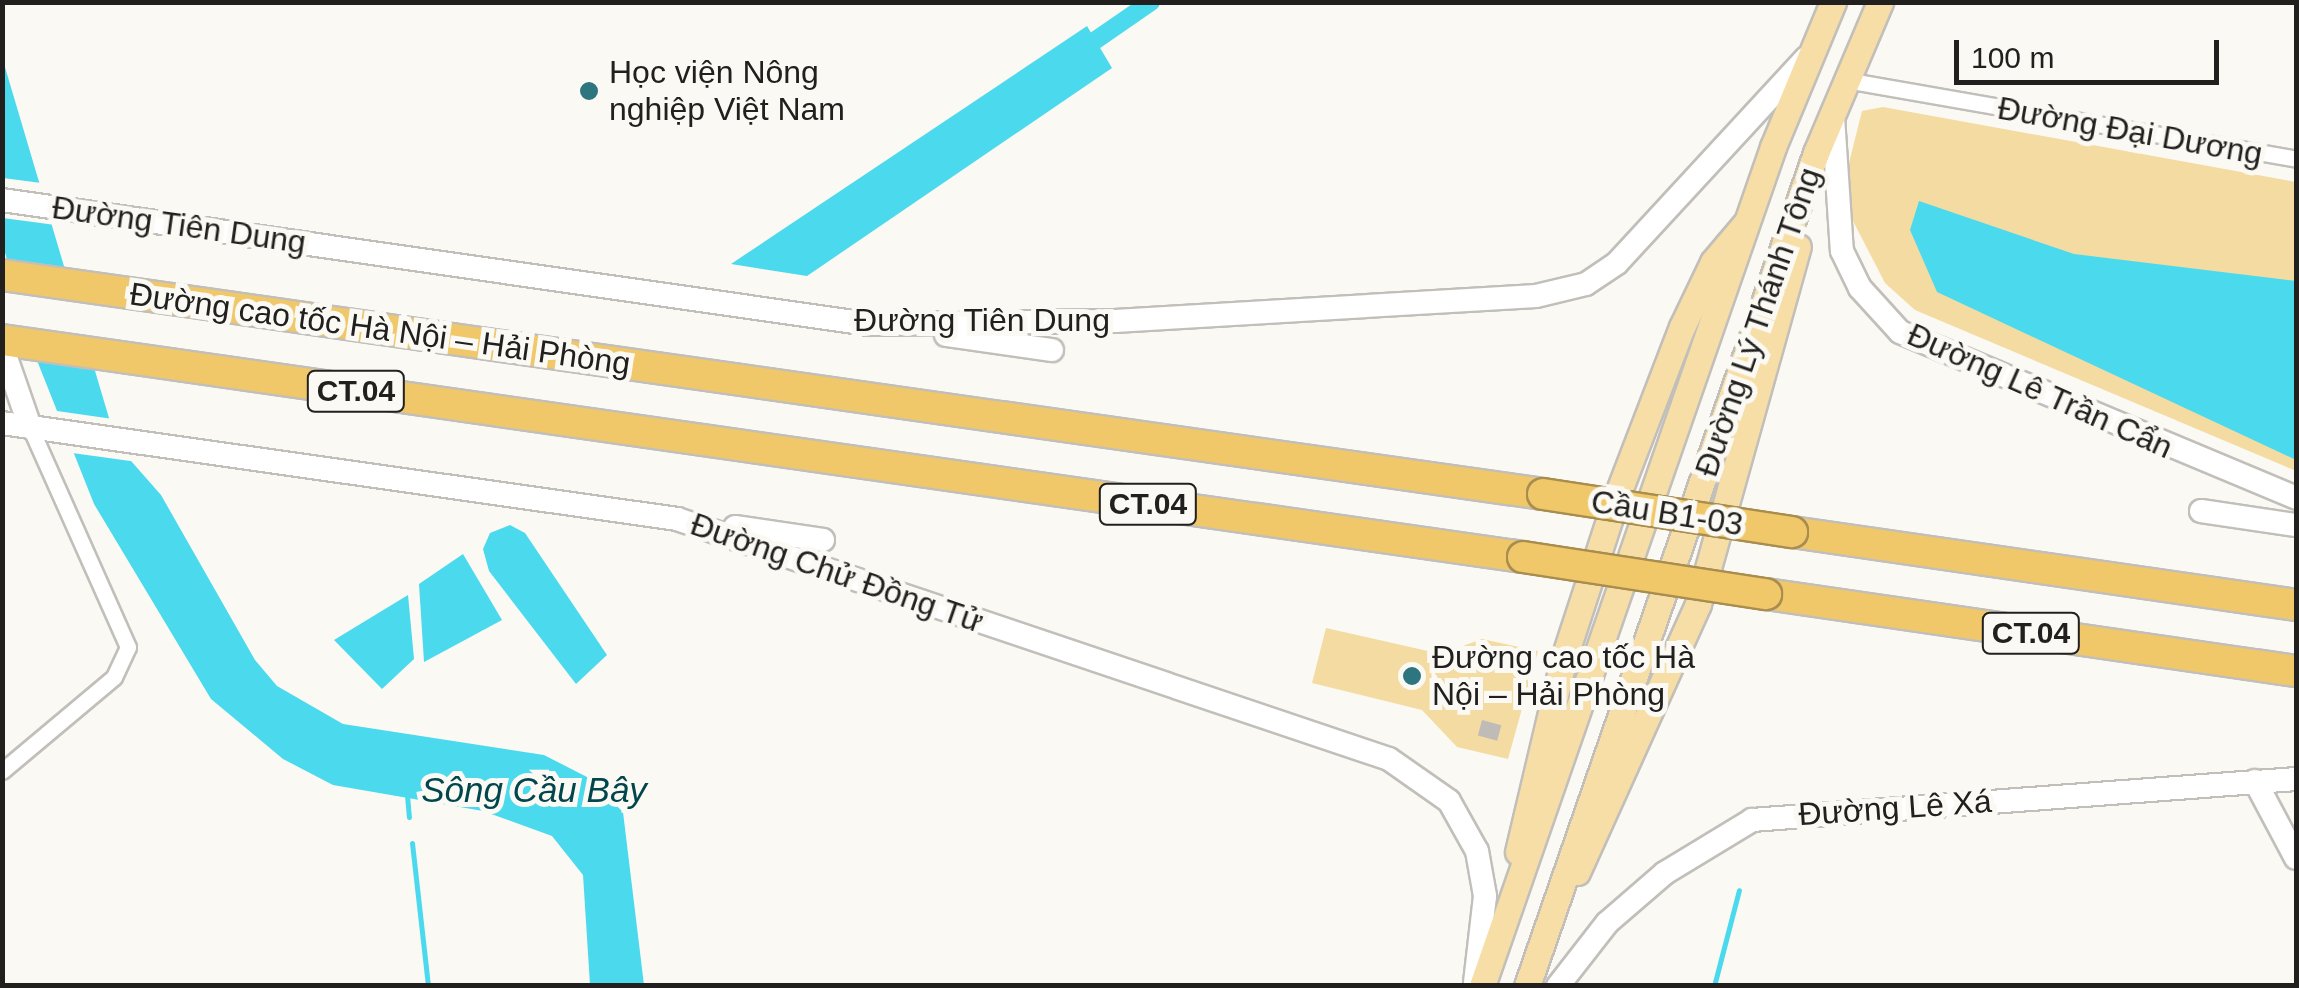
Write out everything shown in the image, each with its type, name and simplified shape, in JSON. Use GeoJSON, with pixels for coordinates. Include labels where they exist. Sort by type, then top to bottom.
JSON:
{"type":"FeatureCollection","features":[{"type":"Feature","properties":{"kind":"highway","name":"Đường cao tốc Hà Nội – Hải Phòng"},"geometry":{"type":"LineString","coordinates":[[2,275],[1543,494]]}},
{"type":"Feature","properties":{"kind":"highway","name":"Đường cao tốc Hà Nội – Hải Phòng"},"geometry":{"type":"LineString","coordinates":[[2,343],[1523,558]]}},
{"type":"Feature","properties":{"kind":"highway","name":"Cầu B1-03"},"geometry":{"type":"LineString","coordinates":[[1543,494],[2296,604]]}},
{"type":"Feature","properties":{"kind":"highway","name":"Cầu B1-03"},"geometry":{"type":"LineString","coordinates":[[1523,558],[2296,671]]}},
{"type":"Feature","properties":{"kind":"main road","name":"Đường Lý Thánh Tông"},"geometry":{"type":"LineString","coordinates":[[1482,986],[1809,54],[1833,2]]}},
{"type":"Feature","properties":{"kind":"main road","name":"Đường Lý Thánh Tông"},"geometry":{"type":"LineString","coordinates":[[1527,986],[1801,198],[1834,107],[1880,2]]}},
{"type":"Feature","properties":{"kind":"main road","name":"Đường Tiên Dung"},"geometry":{"type":"LineString","coordinates":[[2,200],[868,324],[1115,321],[1560,292],[1626,255],[1809,54]]}},
{"type":"Feature","properties":{"kind":"main road","name":"Đường Lê Trần Cẩn"},"geometry":{"type":"LineString","coordinates":[[1834,107],[1838,237],[1860,288],[1900,332],[2296,498]]}},
{"type":"Feature","properties":{"kind":"main road"},"geometry":{"type":"LineString","coordinates":[[1557,900],[1600,836],[1698,604],[1778,334],[1801,198]]}},
{"type":"Feature","properties":{"kind":"main road"},"geometry":{"type":"LineString","coordinates":[[1517,883],[1523,812],[1585,585],[1682,326],[1713,262],[1754,216]]}},
{"type":"Feature","properties":{"kind":"main road"},"geometry":{"type":"LineString","coordinates":[[868,324],[1052,350]]}},
{"type":"Feature","properties":{"kind":"main road"},"geometry":{"type":"LineString","coordinates":[[2,343],[41,428]]}},
{"type":"Feature","properties":{"kind":"main road","name":"Đường Chử Đồng Tử"},"geometry":{"type":"LineString","coordinates":[[2,422],[677,519],[1415,772],[1458,812],[1477,851],[1484,909],[1474,986]]}},
{"type":"Feature","properties":{"kind":"main road"},"geometry":{"type":"LineString","coordinates":[[2200,511],[2296,525]]}},
{"type":"Feature","properties":{"kind":"main road"},"geometry":{"type":"LineString","coordinates":[[677,519],[823,540]]}},
{"type":"Feature","properties":{"kind":"main road","name":"Đường Lê Xá"},"geometry":{"type":"LineString","coordinates":[[1558,986],[1607,923],[1665,873],[1752,820],[2296,779]]}},
{"type":"Feature","properties":{"kind":"main road"},"geometry":{"type":"LineString","coordinates":[[2255,780],[2296,858]]}},
{"type":"Feature","properties":{"kind":"street","name":"Đường Đại Dương"},"geometry":{"type":"LineString","coordinates":[[1845,80],[2296,159]]}},
{"type":"Feature","properties":{"kind":"street"},"geometry":{"type":"LineString","coordinates":[[2,771],[114,677],[128,646],[41,428]]}},
{"type":"Feature","properties":{"kind":"shaded area"},"geometry":{"type":"Polygon","coordinates":[[[1883,107],[2296,182],[2296,471],[1915,310],[1885,283],[1853,221],[1848,167],[1862,111],[1883,107]]]}},
{"type":"Feature","properties":{"kind":"shaded area"},"geometry":{"type":"Polygon","coordinates":[[[1326,628],[1441,654],[1482,639],[1538,651],[1508,759],[1457,747],[1422,710],[1312,683],[1326,628]]]}},
{"type":"Feature","properties":{"kind":"water"},"geometry":{"type":"Polygon","coordinates":[[[1087,26],[1112,68],[807,276],[731,264],[1087,26]]]}},
{"type":"Feature","properties":{"kind":"water","name":"Sông Cầu Bây"},"geometry":{"type":"Polygon","coordinates":[[[2,57],[117,445],[161,495],[255,660],[277,686],[343,724],[544,755],[587,777],[623,812],[644,985],[590,985],[583,875],[552,836],[483,811],[333,785],[283,759],[211,699],[94,504],[38,363],[3,246],[2,57]]]}},
{"type":"Feature","properties":{"kind":"water"},"geometry":{"type":"Polygon","coordinates":[[[1919,201],[2074,254],[2296,281],[2296,460],[1937,292],[1910,230],[1919,201]]]}},
{"type":"Feature","properties":{"kind":"water"},"geometry":{"type":"Polygon","coordinates":[[[510,525],[525,533],[607,655],[576,684],[489,571],[483,549],[490,533],[510,525]]]}},
{"type":"Feature","properties":{"kind":"water"},"geometry":{"type":"Polygon","coordinates":[[[463,554],[502,620],[424,662],[419,584],[463,554]]]}},
{"type":"Feature","properties":{"kind":"water"},"geometry":{"type":"Polygon","coordinates":[[[408,595],[414,659],[382,689],[334,640],[408,595]]]}},
{"type":"Feature","properties":{"kind":"pier"},"geometry":{"type":"Polygon","coordinates":[[[3,178],[49,184],[63,226],[3,218],[3,178]]]}},
{"type":"Feature","properties":{"kind":"pier"},"geometry":{"type":"Polygon","coordinates":[[[4,264],[79,275],[98,366],[31,356],[4,264]]]}},
{"type":"Feature","properties":{"kind":"pier"},"geometry":{"type":"Polygon","coordinates":[[[50,410],[113,419],[145,463],[65,452],[50,410]]]}},
{"type":"Feature","properties":{"kind":"building"},"geometry":{"type":"Polygon","coordinates":[[[1482,720],[1501,725],[1497,741],[1478,735],[1482,720]]]}},
{"type":"Feature","properties":{"kind":"waterway"},"geometry":{"type":"LineString","coordinates":[[1077,53],[1151,2]]}},
{"type":"Feature","properties":{"kind":"waterway"},"geometry":{"type":"LineString","coordinates":[[407,795],[409,817]]}},
{"type":"Feature","properties":{"kind":"waterway"},"geometry":{"type":"LineString","coordinates":[[412,843],[428,986]]}},
{"type":"Feature","properties":{"kind":"waterway"},"geometry":{"type":"LineString","coordinates":[[1714,986],[1739,890]]}},
{"type":"Feature","properties":{"kind":"place","name":"Học viện Nông nghiệp Việt Nam"},"geometry":{"type":"Point","coordinates":[589,91]}},
{"type":"Feature","properties":{"kind":"place","name":"Đường cao tốc Hà Nội – Hải Phòng"},"geometry":{"type":"Point","coordinates":[1412,676]}}]}
